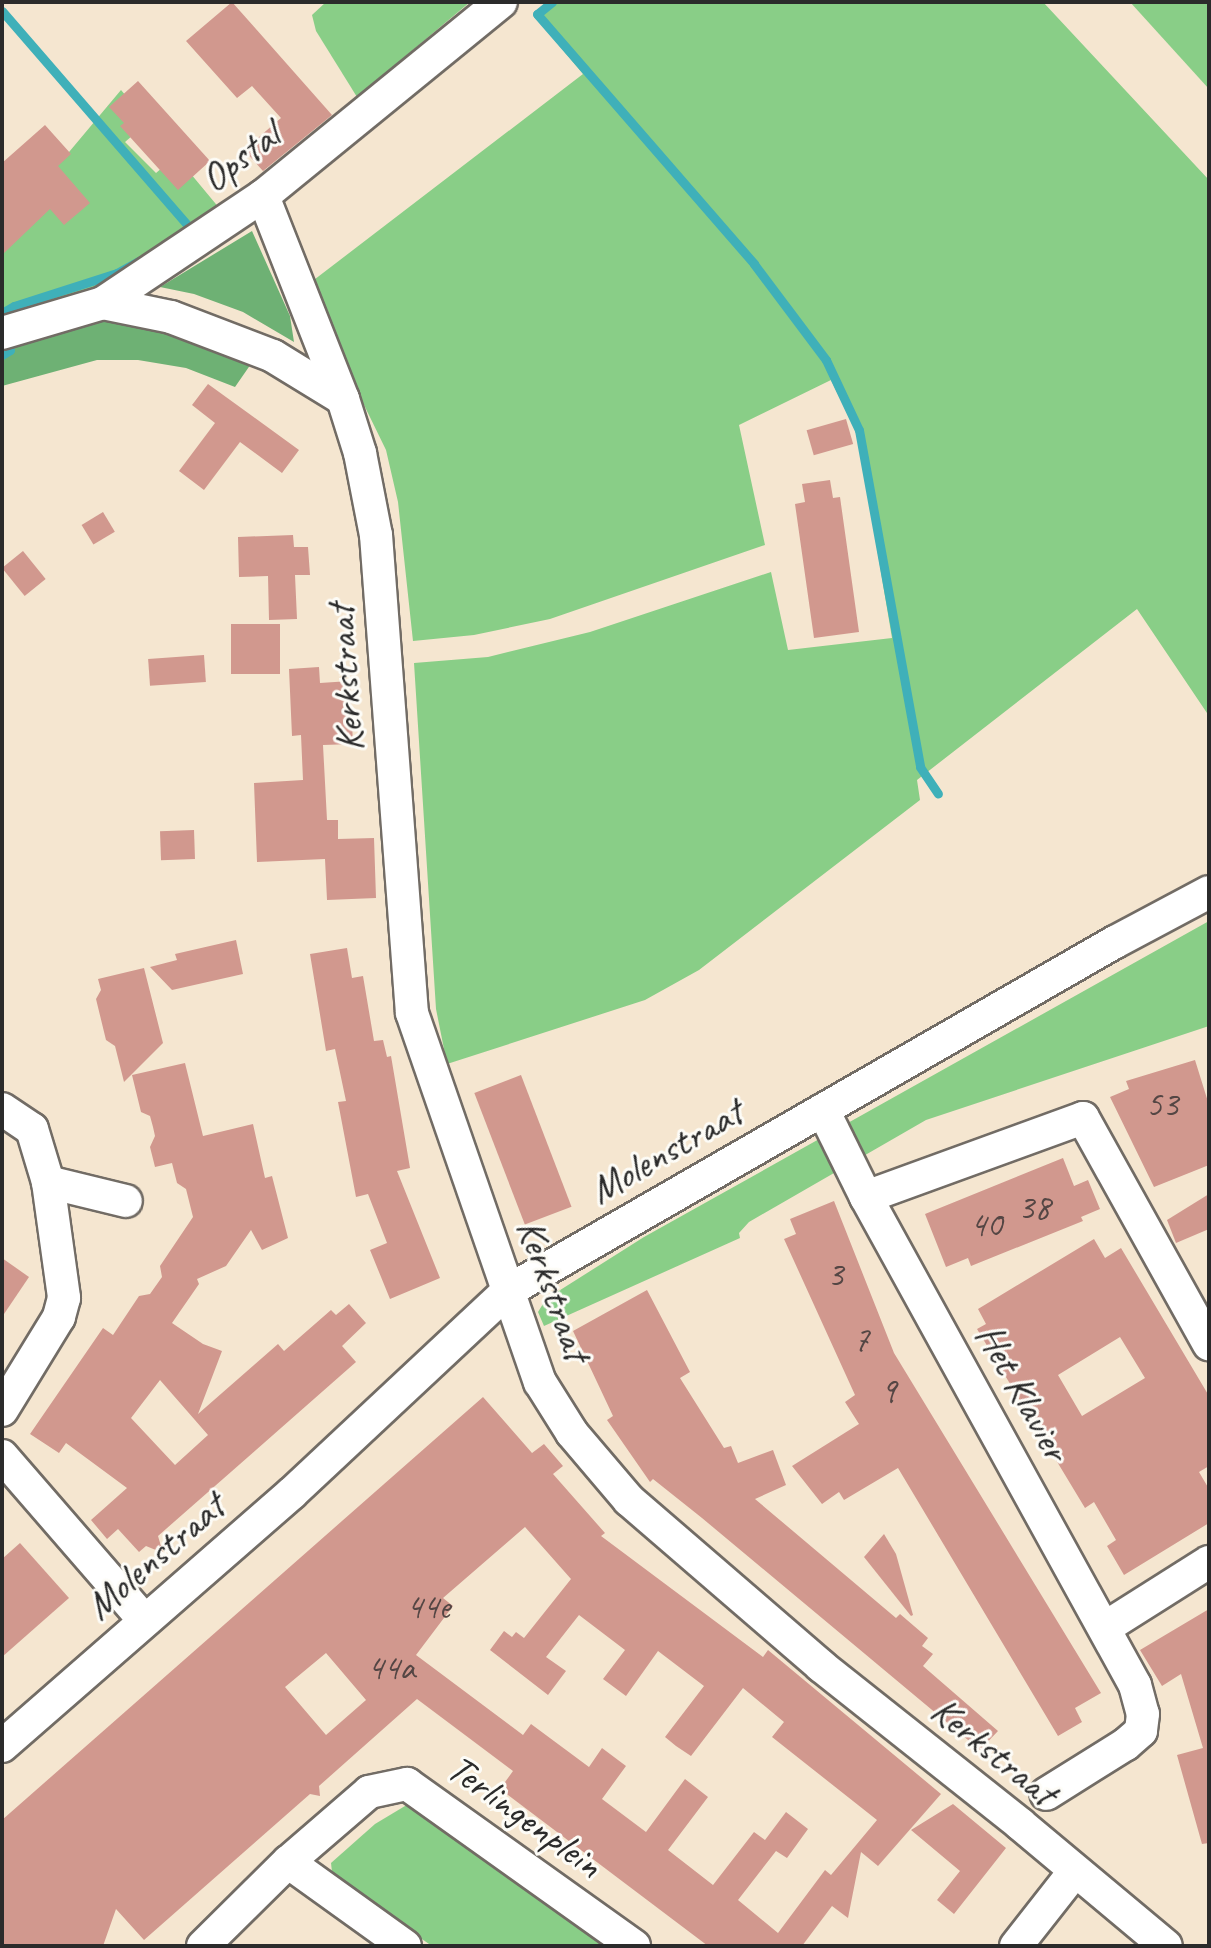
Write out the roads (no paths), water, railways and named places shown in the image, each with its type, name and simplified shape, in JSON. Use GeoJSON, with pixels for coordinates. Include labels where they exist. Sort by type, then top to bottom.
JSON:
{"type":"FeatureCollection","features":[{"type":"Feature","properties":{"kind":"street","name":"Opstal"},"geometry":{"type":"LineString","coordinates":[[2,333],[103,303],[263,196],[501,2]]}},
{"type":"Feature","properties":{"kind":"street","name":"Kerkstraat"},"geometry":{"type":"LineString","coordinates":[[263,196],[343,399],[360,453],[376,535],[412,1013],[540,1382],[572,1433],[629,1500],[821,1666],[1020,1824],[1166,1946]]}},
{"type":"Feature","properties":{"kind":"street"},"geometry":{"type":"LineString","coordinates":[[103,303],[171,317],[273,356],[343,399]]}},
{"type":"Feature","properties":{"kind":"street","name":"Molenstraat"},"geometry":{"type":"LineString","coordinates":[[2,1746],[292,1493],[508,1291],[1115,942],[1209,892]]}},
{"type":"Feature","properties":{"kind":"street"},"geometry":{"type":"LineString","coordinates":[[2,1109],[32,1129],[48,1182],[64,1298],[59,1317],[2,1410]]}},
{"type":"Feature","properties":{"kind":"street","name":"Het Klavier"},"geometry":{"type":"LineString","coordinates":[[823,1110],[866,1197],[1106,1627],[1135,1685],[1143,1714],[1141,1731],[1126,1744],[1046,1794]]}},
{"type":"Feature","properties":{"kind":"street"},"geometry":{"type":"LineString","coordinates":[[866,1197],[1083,1118],[1209,1344]]}},
{"type":"Feature","properties":{"kind":"street"},"geometry":{"type":"LineString","coordinates":[[48,1182],[126,1201]]}},
{"type":"Feature","properties":{"kind":"street"},"geometry":{"type":"LineString","coordinates":[[2,1456],[144,1620]]}},
{"type":"Feature","properties":{"kind":"street"},"geometry":{"type":"LineString","coordinates":[[1106,1627],[1209,1562]]}},
{"type":"Feature","properties":{"kind":"street","name":"Terlingenplein"},"geometry":{"type":"LineString","coordinates":[[203,1946],[288,1862],[369,1792],[407,1784],[634,1946]]}},
{"type":"Feature","properties":{"kind":"street"},"geometry":{"type":"LineString","coordinates":[[288,1862],[405,1946]]}},
{"type":"Feature","properties":{"kind":"street"},"geometry":{"type":"LineString","coordinates":[[1016,1946],[1074,1872]]}},
{"type":"Feature","properties":{"kind":"waterway"},"geometry":{"type":"LineString","coordinates":[[552,2],[537,14],[754,264],[826,360],[859,430],[920,767],[938,794]]}},
{"type":"Feature","properties":{"kind":"waterway"},"geometry":{"type":"LineString","coordinates":[[2,11],[189,227],[183,233]]}},
{"type":"Feature","properties":{"kind":"waterway"},"geometry":{"type":"LineString","coordinates":[[2,313],[14,306],[117,273],[140,260]]}},
{"type":"Feature","properties":{"kind":"waterway"},"geometry":{"type":"LineString","coordinates":[[2,355],[10,350],[5,340]]}}]}
